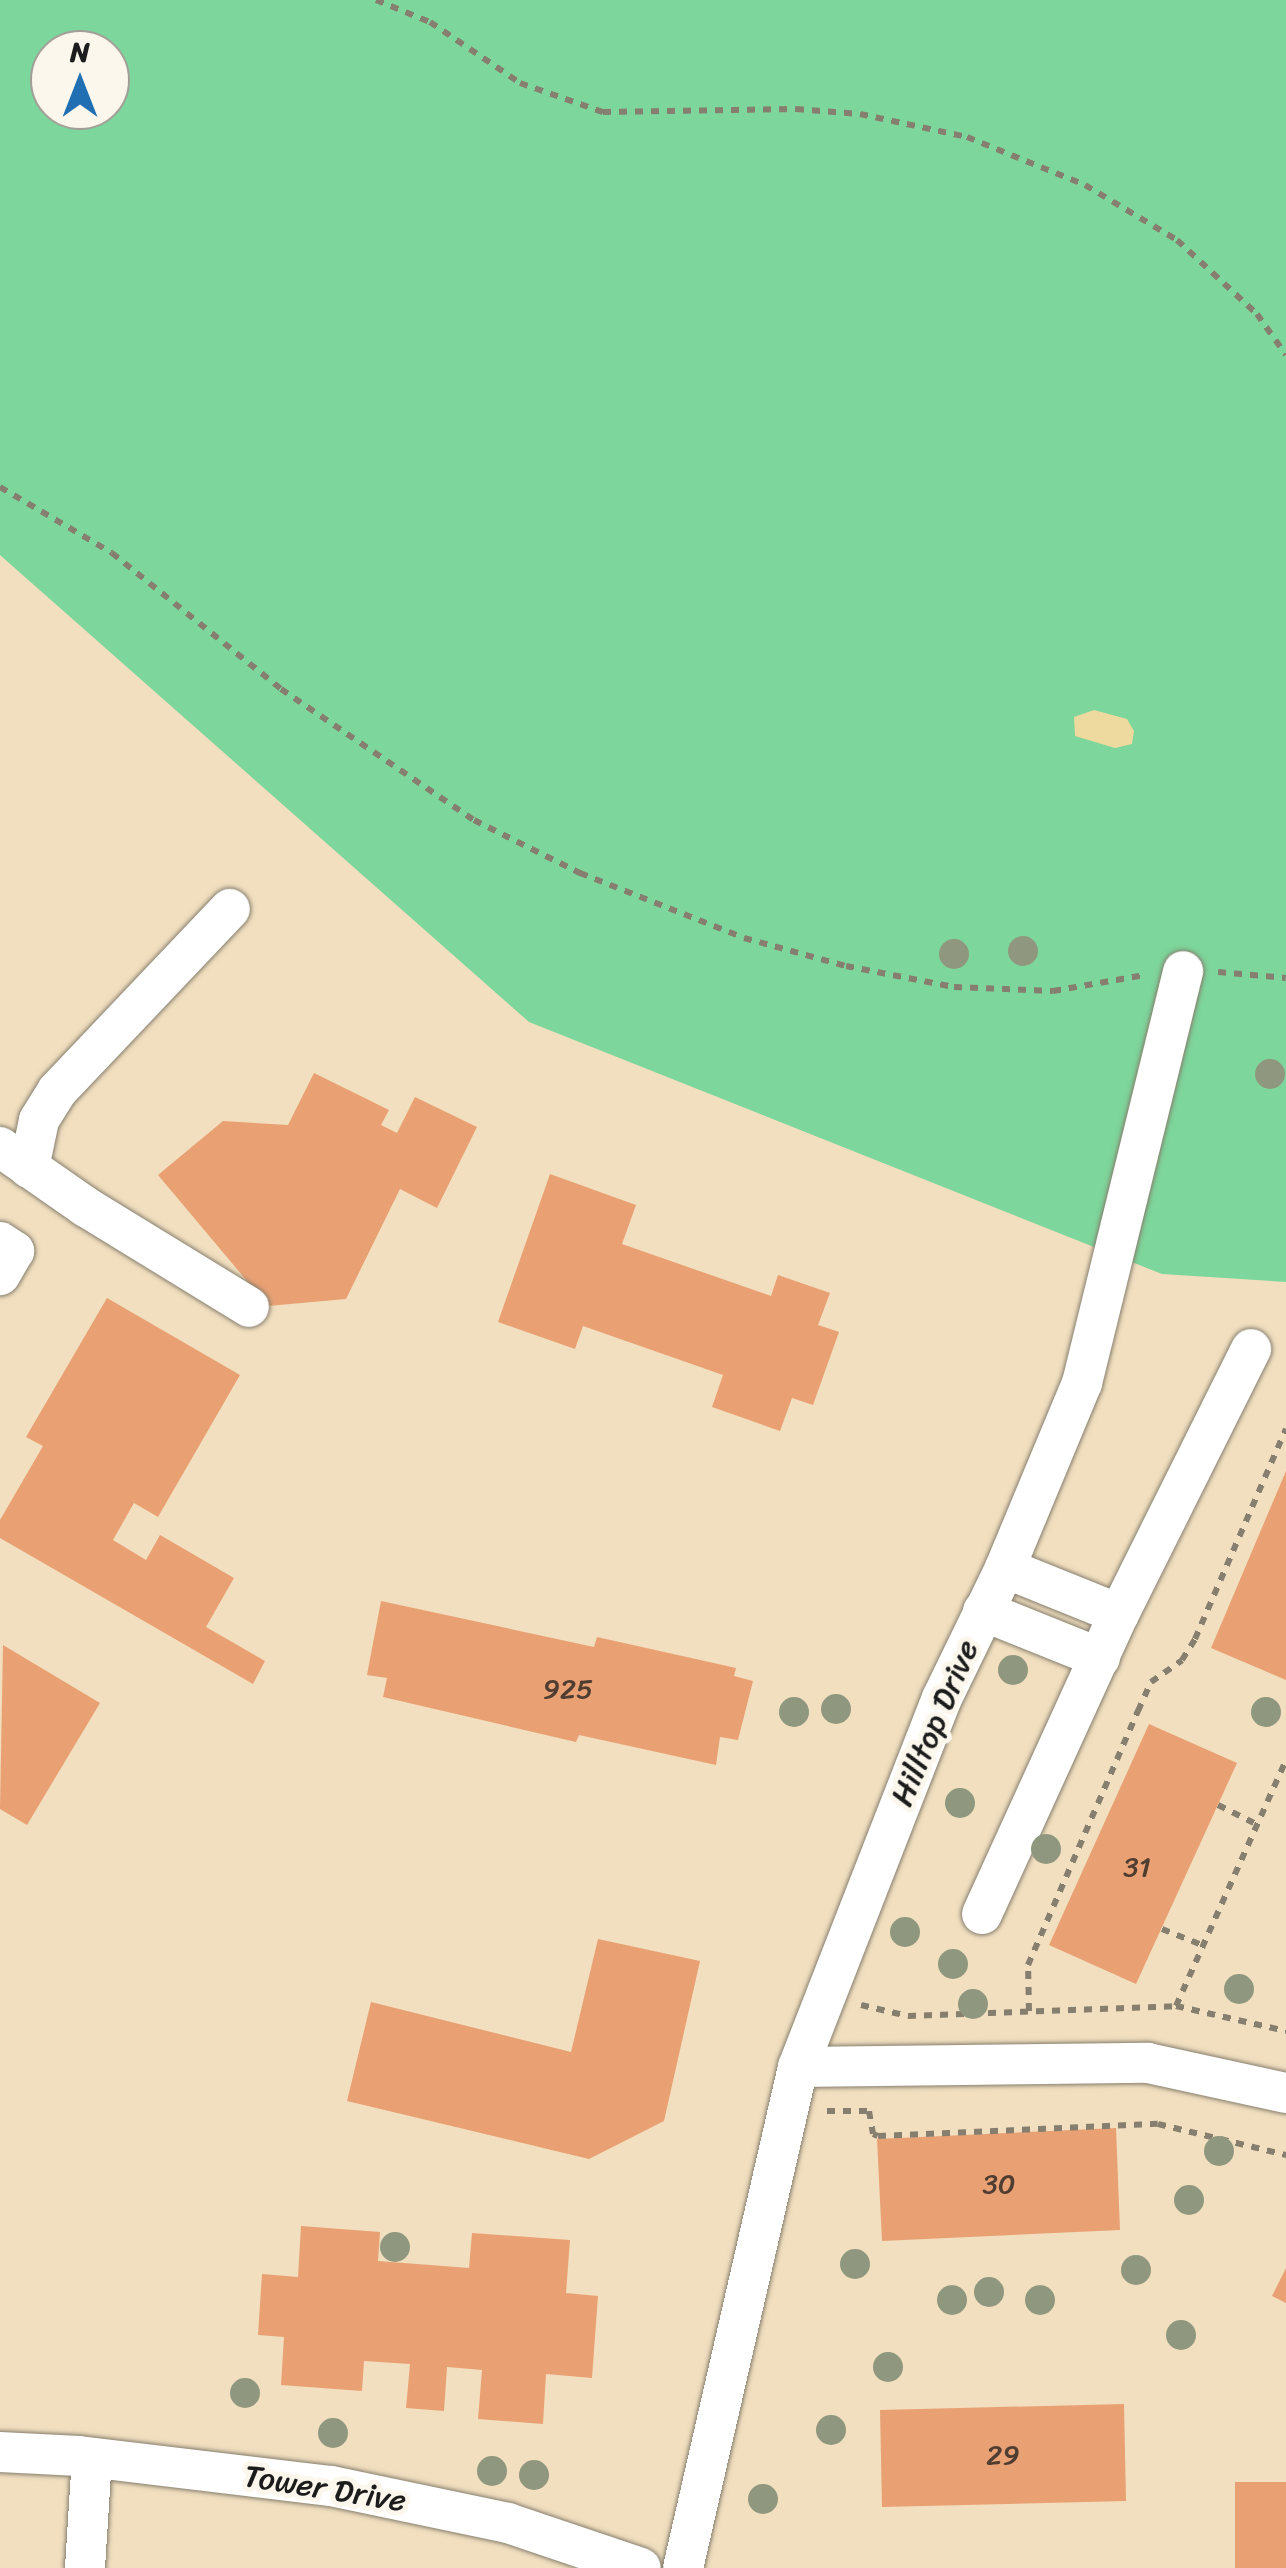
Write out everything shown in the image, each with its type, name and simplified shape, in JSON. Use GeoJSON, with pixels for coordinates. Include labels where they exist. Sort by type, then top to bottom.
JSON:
{"type":"FeatureCollection","features":[{"type":"Feature","properties":{"kind":"street"},"geometry":{"type":"LineString","coordinates":[[230,909],[57,1090],[15,1158],[249,1307]]}},
{"type":"Feature","properties":{"kind":"street","name":"Hilltop Drive"},"geometry":{"type":"LineString","coordinates":[[683,2568],[798,2067],[942,1698],[1005,1568],[1082,1383],[1183,972]]}},
{"type":"Feature","properties":{"kind":"street"},"geometry":{"type":"LineString","coordinates":[[0,1242],[14,1251],[0,1275]]}},
{"type":"Feature","properties":{"kind":"street"},"geometry":{"type":"LineString","coordinates":[[982,1914],[1119,1614],[1251,1349]]}},
{"type":"Feature","properties":{"kind":"street"},"geometry":{"type":"LineString","coordinates":[[1005,1568],[1119,1614]]}},
{"type":"Feature","properties":{"kind":"street"},"geometry":{"type":"LineString","coordinates":[[983,1611],[1100,1658]]}},
{"type":"Feature","properties":{"kind":"street"},"geometry":{"type":"LineString","coordinates":[[798,2067],[1148,2063],[1286,2093]]}},
{"type":"Feature","properties":{"kind":"street","name":"Tower Drive"},"geometry":{"type":"LineString","coordinates":[[0,2452],[92,2458],[332,2486],[508,2523],[641,2568]]}},
{"type":"Feature","properties":{"kind":"street"},"geometry":{"type":"LineString","coordinates":[[85,2568],[92,2458]]}},
{"type":"Feature","properties":{"kind":"path"},"geometry":{"type":"LineString","coordinates":[[376,0],[430,22],[520,83],[603,112],[796,109],[860,114],[966,137],[1085,185],[1177,240],[1257,314],[1286,356]]}},
{"type":"Feature","properties":{"kind":"path"},"geometry":{"type":"LineString","coordinates":[[0,487],[112,552],[281,689],[474,820],[580,873],[744,938],[846,966],[954,986],[1053,991],[1183,972],[1263,973],[1286,978]]}},
{"type":"Feature","properties":{"kind":"path"},"geometry":{"type":"LineString","coordinates":[[1029,2011],[1028,1964],[1138,1710],[1151,1682],[1182,1660],[1195,1638],[1286,1429]]}},
{"type":"Feature","properties":{"kind":"path"},"geometry":{"type":"LineString","coordinates":[[1176,2006],[1285,1763]]}},
{"type":"Feature","properties":{"kind":"path"},"geometry":{"type":"LineString","coordinates":[[1218,1805],[1256,1824]]}},
{"type":"Feature","properties":{"kind":"path"},"geometry":{"type":"LineString","coordinates":[[1162,1928],[1202,1945]]}},
{"type":"Feature","properties":{"kind":"path"},"geometry":{"type":"LineString","coordinates":[[855,2003],[908,2016],[1176,2006],[1286,2031]]}},
{"type":"Feature","properties":{"kind":"path"},"geometry":{"type":"LineString","coordinates":[[820,2111],[868,2111],[872,2134],[878,2136],[1158,2124],[1286,2156]]}},
{"type":"Feature","properties":{"kind":"green space"},"geometry":{"type":"Polygon","coordinates":[[[0,0],[1286,0],[1286,1282],[1162,1274],[529,1022],[0,555],[0,0]]]}},
{"type":"Feature","properties":{"kind":"sand"},"geometry":{"type":"Polygon","coordinates":[[[1094,710],[1127,719],[1134,731],[1132,744],[1115,748],[1075,736],[1074,717],[1094,710]]]}},
{"type":"Feature","properties":{"kind":"building"},"geometry":{"type":"Polygon","coordinates":[[[314,1073],[389,1110],[381,1125],[397,1133],[415,1097],[477,1127],[437,1208],[400,1189],[346,1299],[268,1306],[158,1175],[223,1121],[288,1125],[314,1073]]]}},
{"type":"Feature","properties":{"kind":"building"},"geometry":{"type":"Polygon","coordinates":[[[550,1174],[636,1205],[622,1244],[771,1296],[778,1275],[830,1293],[818,1325],[839,1332],[813,1405],[792,1398],[780,1431],[712,1407],[723,1375],[583,1326],[575,1349],[498,1322],[550,1174]]]}},
{"type":"Feature","properties":{"kind":"building"},"geometry":{"type":"Polygon","coordinates":[[[107,1298],[240,1375],[158,1517],[134,1503],[113,1540],[146,1560],[160,1535],[234,1578],[206,1627],[265,1661],[253,1684],[0,1538],[0,1520],[43,1446],[26,1437],[107,1298]]]}},
{"type":"Feature","properties":{"kind":"building"},"geometry":{"type":"Polygon","coordinates":[[[1286,1471],[1286,1680],[1211,1648],[1286,1471]]]}},
{"type":"Feature","properties":{"kind":"building"},"geometry":{"type":"Polygon","coordinates":[[[381,1601],[594,1647],[597,1637],[736,1668],[734,1676],[753,1681],[738,1740],[720,1737],[716,1765],[579,1735],[576,1742],[383,1697],[387,1678],[367,1675],[381,1601]]]}},
{"type":"Feature","properties":{"kind":"building"},"geometry":{"type":"Polygon","coordinates":[[[3,1645],[100,1703],[27,1825],[0,1809],[3,1645]]]}},
{"type":"Feature","properties":{"kind":"building"},"geometry":{"type":"Polygon","coordinates":[[[1149,1724],[1237,1763],[1136,1984],[1049,1945],[1149,1724]]]}},
{"type":"Feature","properties":{"kind":"building"},"geometry":{"type":"Polygon","coordinates":[[[598,1939],[700,1961],[664,2121],[589,2159],[347,2101],[371,2002],[571,2052],[598,1939]]]}},
{"type":"Feature","properties":{"kind":"building"},"geometry":{"type":"Polygon","coordinates":[[[1116,2128],[1120,2230],[882,2241],[877,2139],[1116,2128]]]}},
{"type":"Feature","properties":{"kind":"building"},"geometry":{"type":"Polygon","coordinates":[[[301,2226],[380,2232],[378,2261],[469,2268],[472,2233],[570,2240],[566,2293],[598,2296],[592,2378],[546,2374],[543,2424],[478,2419],[482,2370],[447,2367],[444,2411],[406,2408],[410,2364],[364,2361],[362,2391],[281,2385],[284,2337],[258,2335],[262,2274],[298,2277],[301,2226]]]}},
{"type":"Feature","properties":{"kind":"building"},"geometry":{"type":"Polygon","coordinates":[[[1286,2268],[1286,2303],[1272,2296],[1286,2268]]]}},
{"type":"Feature","properties":{"kind":"building"},"geometry":{"type":"Polygon","coordinates":[[[1124,2404],[1126,2501],[882,2507],[880,2410],[1124,2404]]]}},
{"type":"Feature","properties":{"kind":"building"},"geometry":{"type":"Polygon","coordinates":[[[1235,2482],[1286,2482],[1286,2568],[1235,2568],[1235,2482]]]}}]}
